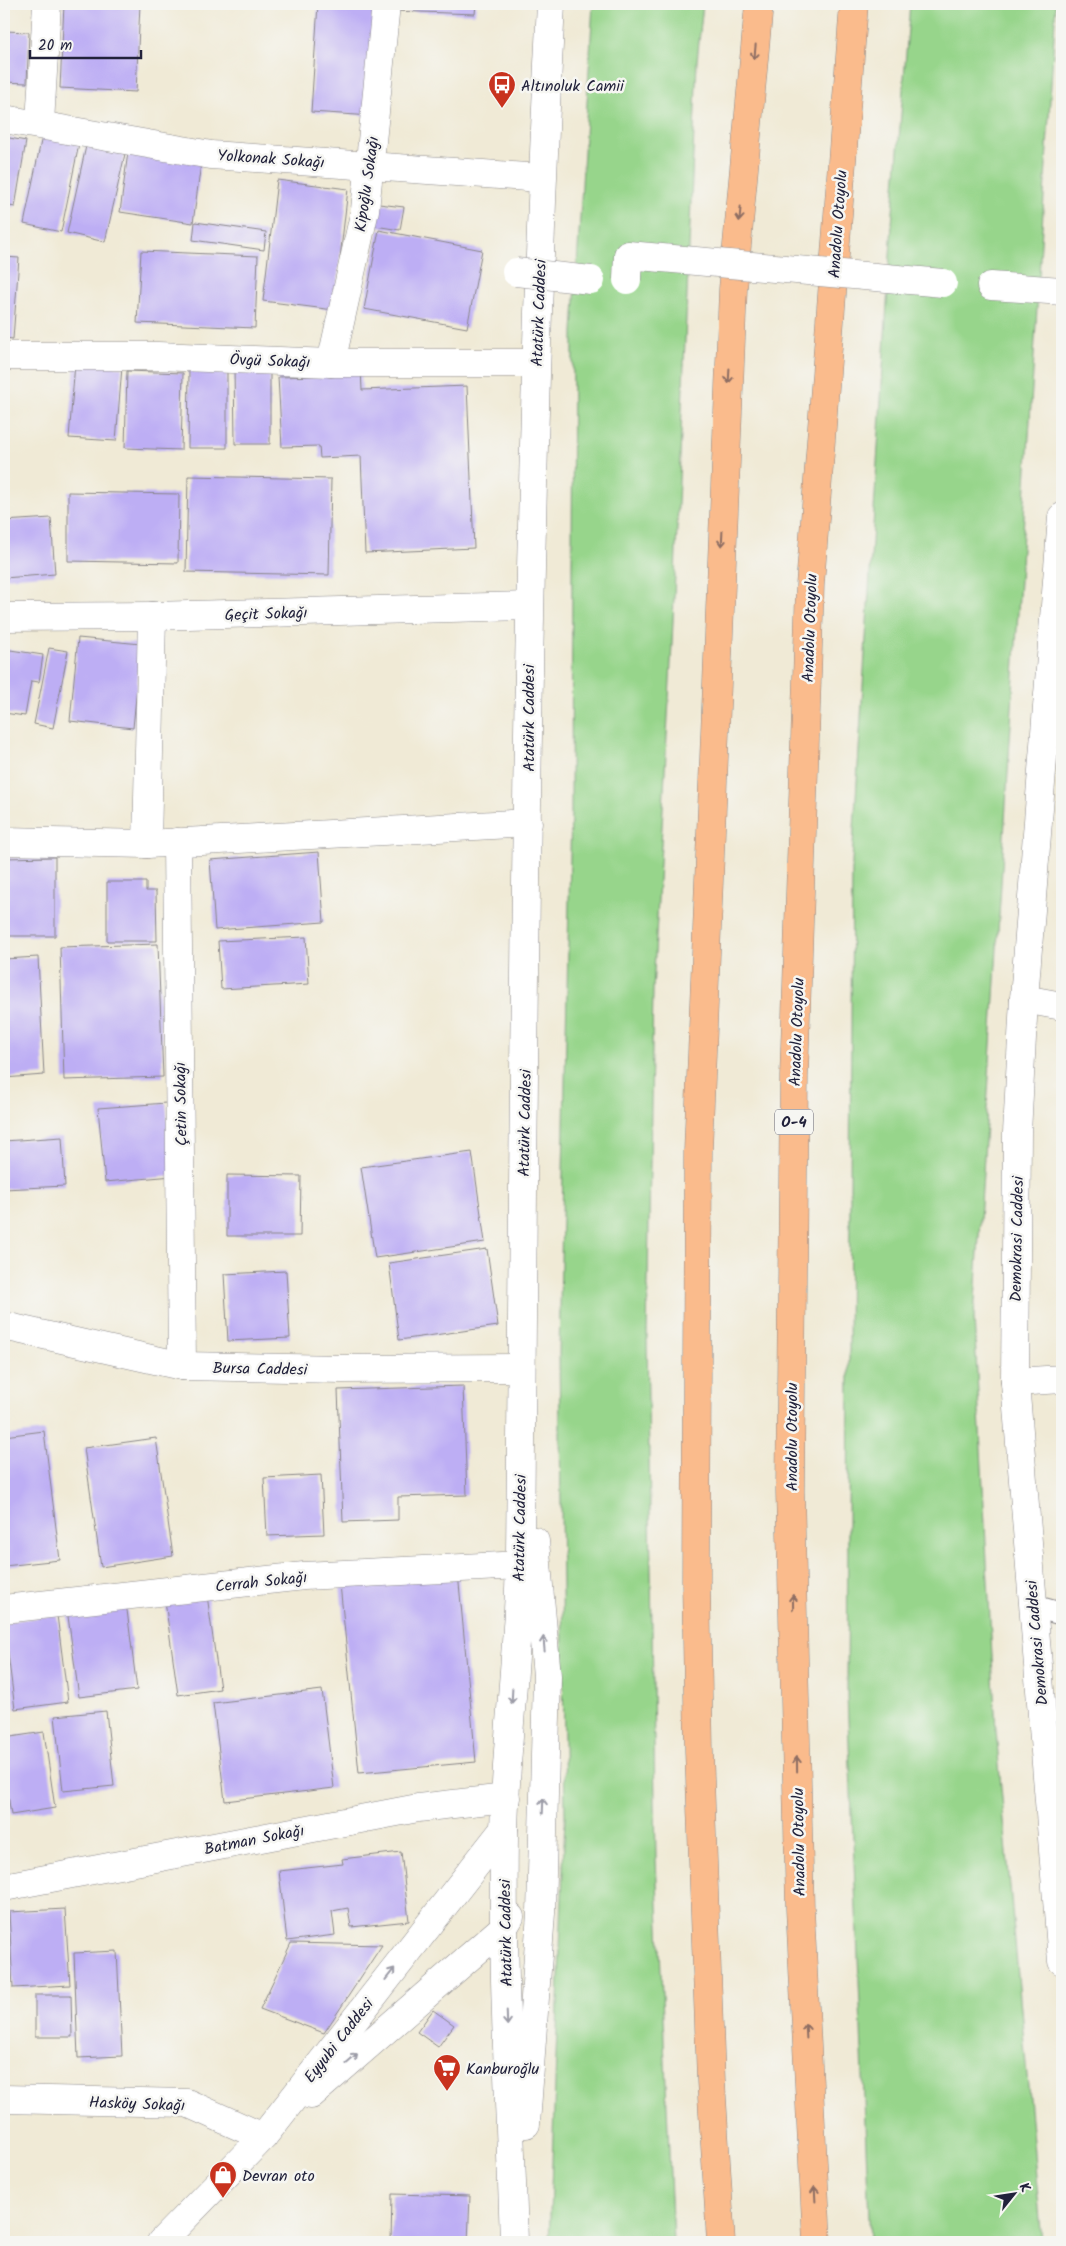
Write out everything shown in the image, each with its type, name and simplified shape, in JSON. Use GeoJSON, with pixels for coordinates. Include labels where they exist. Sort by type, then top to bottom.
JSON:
{"type":"FeatureCollection","features":[{"type":"Feature","properties":{"kind":"highway"},"geometry":{"type":"LineString","coordinates":[[720,2242],[711,2081],[699,1741],[696,1582],[698,1150],[733,289],[759,4]]}},
{"type":"Feature","properties":{"kind":"highway","name":"Anadolu Otoyolu"},"geometry":{"type":"LineString","coordinates":[[817,2242],[800,1909],[790,1491],[794,1077],[810,585],[854,4]]}},
{"type":"Feature","properties":{"kind":"street"},"geometry":{"type":"LineString","coordinates":[[40,123],[47,4]]}},
{"type":"Feature","properties":{"kind":"street","name":"Kipoğlu Sokağı"},"geometry":{"type":"LineString","coordinates":[[331,363],[365,210],[386,4]]}},
{"type":"Feature","properties":{"kind":"street","name":"Atatürk Caddesi"},"geometry":{"type":"LineString","coordinates":[[516,2242],[504,1927],[497,1845],[506,1798],[520,1565],[520,1368],[528,823],[529,606],[535,363],[550,4]]}},
{"type":"Feature","properties":{"kind":"street","name":"Yolkonak Sokağı"},"geometry":{"type":"LineString","coordinates":[[4,118],[211,155],[542,178]]}},
{"type":"Feature","properties":{"kind":"street"},"geometry":{"type":"LineString","coordinates":[[627,280],[628,255],[943,283]]}},
{"type":"Feature","properties":{"kind":"street"},"geometry":{"type":"LineString","coordinates":[[516,272],[591,280]]}},
{"type":"Feature","properties":{"kind":"street"},"geometry":{"type":"LineString","coordinates":[[991,286],[1062,291]]}},
{"type":"Feature","properties":{"kind":"street","name":"Övgü Sokağı"},"geometry":{"type":"LineString","coordinates":[[4,356],[158,356],[331,363],[535,363]]}},
{"type":"Feature","properties":{"kind":"street","name":"Demokrasi Caddesi"},"geometry":{"type":"LineString","coordinates":[[1062,517],[1024,1000],[1017,1133],[1015,1382],[1033,1606],[1058,1848],[1062,1961]]}},
{"type":"Feature","properties":{"kind":"street","name":"Geçit Sokağı"},"geometry":{"type":"LineString","coordinates":[[4,618],[529,606]]}},
{"type":"Feature","properties":{"kind":"street"},"geometry":{"type":"LineString","coordinates":[[148,844],[152,616]]}},
{"type":"Feature","properties":{"kind":"street"},"geometry":{"type":"LineString","coordinates":[[4,841],[148,844],[528,823]]}},
{"type":"Feature","properties":{"kind":"street","name":"Çetin Sokağı"},"geometry":{"type":"LineString","coordinates":[[177,842],[182,1366]]}},
{"type":"Feature","properties":{"kind":"street"},"geometry":{"type":"LineString","coordinates":[[1024,1000],[1062,1006]]}},
{"type":"Feature","properties":{"kind":"street","name":"Bursa Caddesi"},"geometry":{"type":"LineString","coordinates":[[4,1326],[182,1366],[342,1369],[520,1368]]}},
{"type":"Feature","properties":{"kind":"street"},"geometry":{"type":"LineString","coordinates":[[516,2242],[541,1914],[547,1676],[520,1368]]}},
{"type":"Feature","properties":{"kind":"street"},"geometry":{"type":"LineString","coordinates":[[1015,1382],[1062,1378]]}},
{"type":"Feature","properties":{"kind":"street","name":"Cerrah Sokağı"},"geometry":{"type":"LineString","coordinates":[[4,1609],[304,1576],[520,1565]]}},
{"type":"Feature","properties":{"kind":"street","name":"Batman Sokağı"},"geometry":{"type":"LineString","coordinates":[[4,1887],[418,1808],[506,1798]]}},
{"type":"Feature","properties":{"kind":"street"},"geometry":{"type":"LineString","coordinates":[[497,1845],[516,1860],[527,1893],[528,2094]]}},
{"type":"Feature","properties":{"kind":"street","name":"Eyyubi Caddesi"},"geometry":{"type":"LineString","coordinates":[[161,2242],[263,2136],[497,1845]]}},
{"type":"Feature","properties":{"kind":"street"},"geometry":{"type":"LineString","coordinates":[[263,2136],[504,1927],[527,1893],[542,1855]]}},
{"type":"Feature","properties":{"kind":"street"},"geometry":{"type":"LineString","coordinates":[[451,1973],[478,1966],[490,1970],[506,1990]]}},
{"type":"Feature","properties":{"kind":"street","name":"Hasköy Sokağı"},"geometry":{"type":"LineString","coordinates":[[4,2099],[187,2103],[263,2136]]}},
{"type":"Feature","properties":{"kind":"lane"},"geometry":{"type":"LineString","coordinates":[[1033,1606],[1062,1614]]}},
{"type":"Feature","properties":{"kind":"green space"},"geometry":{"type":"Polygon","coordinates":[[[593,4],[703,4],[697,61],[672,644],[653,991],[647,1339],[656,1859],[673,2242],[549,2242],[565,1817],[559,1353],[571,811],[573,332],[593,4]]]}},
{"type":"Feature","properties":{"kind":"green space"},"geometry":{"type":"Polygon","coordinates":[[[910,4],[1056,4],[974,1317],[996,1731],[1042,2242],[870,2242],[847,1696],[852,861],[892,224],[910,4]]]}},
{"type":"Feature","properties":{"kind":"building"},"geometry":{"type":"Polygon","coordinates":[[[64,4],[140,4],[136,92],[60,88],[64,4]]]}},
{"type":"Feature","properties":{"kind":"building"},"geometry":{"type":"Polygon","coordinates":[[[318,4],[379,4],[372,116],[311,112],[318,4]]]}},
{"type":"Feature","properties":{"kind":"building"},"geometry":{"type":"Polygon","coordinates":[[[394,4],[476,4],[475,14],[393,11],[394,4]]]}},
{"type":"Feature","properties":{"kind":"building"},"geometry":{"type":"Polygon","coordinates":[[[4,31],[29,32],[27,83],[4,82],[4,31]]]}},
{"type":"Feature","properties":{"kind":"building"},"geometry":{"type":"Polygon","coordinates":[[[42,136],[79,144],[61,232],[24,224],[42,136]]]}},
{"type":"Feature","properties":{"kind":"building"},"geometry":{"type":"Polygon","coordinates":[[[4,137],[26,141],[15,207],[4,205],[4,137]]]}},
{"type":"Feature","properties":{"kind":"building"},"geometry":{"type":"Polygon","coordinates":[[[86,146],[125,154],[105,242],[67,233],[86,146]]]}},
{"type":"Feature","properties":{"kind":"building"},"geometry":{"type":"Polygon","coordinates":[[[128,152],[201,163],[193,223],[120,212],[128,152]]]}},
{"type":"Feature","properties":{"kind":"building"},"geometry":{"type":"Polygon","coordinates":[[[277,180],[348,189],[334,310],[263,301],[277,180]]]}},
{"type":"Feature","properties":{"kind":"building"},"geometry":{"type":"Polygon","coordinates":[[[379,204],[404,207],[400,230],[375,226],[379,204]]]}},
{"type":"Feature","properties":{"kind":"building"},"geometry":{"type":"Polygon","coordinates":[[[195,222],[266,232],[264,250],[193,240],[195,222]]]}},
{"type":"Feature","properties":{"kind":"building"},"geometry":{"type":"Polygon","coordinates":[[[379,230],[482,250],[467,328],[364,309],[379,230]]]}},
{"type":"Feature","properties":{"kind":"building"},"geometry":{"type":"Polygon","coordinates":[[[141,251],[258,256],[255,328],[137,323],[141,251]]]}},
{"type":"Feature","properties":{"kind":"building"},"geometry":{"type":"Polygon","coordinates":[[[4,257],[19,258],[13,339],[4,338],[4,257]]]}},
{"type":"Feature","properties":{"kind":"building"},"geometry":{"type":"Polygon","coordinates":[[[75,363],[122,367],[116,441],[69,438],[75,363]]]}},
{"type":"Feature","properties":{"kind":"building"},"geometry":{"type":"Polygon","coordinates":[[[234,365],[270,365],[270,444],[235,444],[234,365]]]}},
{"type":"Feature","properties":{"kind":"building"},"geometry":{"type":"Polygon","coordinates":[[[361,368],[362,390],[467,386],[474,548],[365,553],[361,456],[320,458],[319,446],[282,447],[278,377],[316,376],[361,368]]]}},
{"type":"Feature","properties":{"kind":"building"},"geometry":{"type":"Polygon","coordinates":[[[189,370],[227,370],[227,448],[188,448],[189,370]]]}},
{"type":"Feature","properties":{"kind":"building"},"geometry":{"type":"Polygon","coordinates":[[[127,371],[183,373],[181,450],[125,448],[127,371]]]}},
{"type":"Feature","properties":{"kind":"building"},"geometry":{"type":"Polygon","coordinates":[[[188,476],[331,479],[329,575],[186,572],[188,476]]]}},
{"type":"Feature","properties":{"kind":"building"},"geometry":{"type":"Polygon","coordinates":[[[68,492],[179,494],[178,563],[68,561],[68,492]]]}},
{"type":"Feature","properties":{"kind":"building"},"geometry":{"type":"Polygon","coordinates":[[[51,518],[55,574],[4,578],[4,521],[51,518]]]}},
{"type":"Feature","properties":{"kind":"building"},"geometry":{"type":"Polygon","coordinates":[[[78,638],[141,644],[133,728],[70,721],[78,638]]]}},
{"type":"Feature","properties":{"kind":"building"},"geometry":{"type":"Polygon","coordinates":[[[49,648],[68,651],[53,728],[34,724],[49,648]]]}},
{"type":"Feature","properties":{"kind":"building"},"geometry":{"type":"Polygon","coordinates":[[[4,649],[43,655],[39,682],[31,681],[25,716],[4,713],[4,649]]]}},
{"type":"Feature","properties":{"kind":"building"},"geometry":{"type":"Polygon","coordinates":[[[319,852],[324,922],[215,930],[210,860],[319,852]]]}},
{"type":"Feature","properties":{"kind":"building"},"geometry":{"type":"Polygon","coordinates":[[[55,857],[55,936],[4,936],[4,858],[55,857]]]}},
{"type":"Feature","properties":{"kind":"building"},"geometry":{"type":"Polygon","coordinates":[[[107,882],[146,882],[146,891],[156,891],[157,941],[107,941],[107,882]]]}},
{"type":"Feature","properties":{"kind":"building"},"geometry":{"type":"Polygon","coordinates":[[[306,937],[309,984],[221,989],[218,941],[306,937]]]}},
{"type":"Feature","properties":{"kind":"building"},"geometry":{"type":"Polygon","coordinates":[[[158,944],[163,1077],[64,1080],[60,947],[158,944]]]}},
{"type":"Feature","properties":{"kind":"building"},"geometry":{"type":"Polygon","coordinates":[[[38,957],[44,1075],[4,1078],[4,959],[38,957]]]}},
{"type":"Feature","properties":{"kind":"building"},"geometry":{"type":"Polygon","coordinates":[[[166,1103],[173,1176],[105,1182],[98,1108],[166,1103]]]}},
{"type":"Feature","properties":{"kind":"building"},"geometry":{"type":"Polygon","coordinates":[[[62,1137],[65,1186],[4,1189],[4,1141],[62,1137]]]}},
{"type":"Feature","properties":{"kind":"building"},"geometry":{"type":"Polygon","coordinates":[[[472,1152],[485,1242],[375,1258],[361,1167],[472,1152]]]}},
{"type":"Feature","properties":{"kind":"building"},"geometry":{"type":"Polygon","coordinates":[[[227,1175],[301,1176],[300,1236],[227,1236],[227,1175]]]}},
{"type":"Feature","properties":{"kind":"building"},"geometry":{"type":"Polygon","coordinates":[[[487,1249],[498,1326],[399,1340],[389,1263],[487,1249]]]}},
{"type":"Feature","properties":{"kind":"building"},"geometry":{"type":"Polygon","coordinates":[[[286,1271],[290,1338],[228,1341],[224,1274],[286,1271]]]}},
{"type":"Feature","properties":{"kind":"building"},"geometry":{"type":"Polygon","coordinates":[[[463,1386],[467,1495],[398,1497],[398,1520],[343,1522],[338,1390],[463,1386]]]}},
{"type":"Feature","properties":{"kind":"building"},"geometry":{"type":"Polygon","coordinates":[[[44,1431],[60,1560],[4,1566],[4,1436],[44,1431]]]}},
{"type":"Feature","properties":{"kind":"building"},"geometry":{"type":"Polygon","coordinates":[[[156,1438],[173,1556],[101,1567],[84,1448],[156,1438]]]}},
{"type":"Feature","properties":{"kind":"building"},"geometry":{"type":"Polygon","coordinates":[[[321,1475],[324,1534],[267,1536],[264,1478],[321,1475]]]}},
{"type":"Feature","properties":{"kind":"building"},"geometry":{"type":"Polygon","coordinates":[[[458,1573],[476,1762],[359,1773],[340,1584],[458,1573]]]}},
{"type":"Feature","properties":{"kind":"building"},"geometry":{"type":"Polygon","coordinates":[[[207,1595],[220,1689],[178,1695],[165,1601],[207,1595]]]}},
{"type":"Feature","properties":{"kind":"building"},"geometry":{"type":"Polygon","coordinates":[[[126,1602],[137,1690],[79,1697],[67,1609],[126,1602]]]}},
{"type":"Feature","properties":{"kind":"building"},"geometry":{"type":"Polygon","coordinates":[[[57,1615],[68,1702],[15,1709],[4,1622],[57,1615]]]}},
{"type":"Feature","properties":{"kind":"building"},"geometry":{"type":"Polygon","coordinates":[[[322,1690],[334,1788],[225,1801],[213,1703],[322,1690]]]}},
{"type":"Feature","properties":{"kind":"building"},"geometry":{"type":"Polygon","coordinates":[[[106,1711],[114,1786],[63,1791],[55,1716],[106,1711]]]}},
{"type":"Feature","properties":{"kind":"building"},"geometry":{"type":"Polygon","coordinates":[[[44,1732],[55,1808],[11,1815],[4,1766],[4,1738],[44,1732]]]}},
{"type":"Feature","properties":{"kind":"building"},"geometry":{"type":"Polygon","coordinates":[[[401,1852],[409,1921],[351,1927],[348,1908],[332,1911],[335,1935],[287,1941],[279,1871],[343,1864],[342,1859],[401,1852]]]}},
{"type":"Feature","properties":{"kind":"building"},"geometry":{"type":"Polygon","coordinates":[[[65,1909],[70,1985],[13,1988],[9,1912],[65,1909]]]}},
{"type":"Feature","properties":{"kind":"building"},"geometry":{"type":"Polygon","coordinates":[[[291,1943],[382,1945],[324,2033],[260,2009],[291,1943]]]}},
{"type":"Feature","properties":{"kind":"building"},"geometry":{"type":"Polygon","coordinates":[[[117,1951],[122,2056],[78,2058],[74,1953],[117,1951]]]}},
{"type":"Feature","properties":{"kind":"building"},"geometry":{"type":"Polygon","coordinates":[[[35,1995],[71,1995],[72,2037],[35,2037],[35,1995]]]}},
{"type":"Feature","properties":{"kind":"building"},"geometry":{"type":"Polygon","coordinates":[[[433,2010],[454,2025],[438,2047],[417,2032],[433,2010]]]}},
{"type":"Feature","properties":{"kind":"building"},"geometry":{"type":"Polygon","coordinates":[[[392,2194],[470,2196],[468,2242],[391,2242],[392,2194]]]}},
{"type":"Feature","properties":{"kind":"place","name":"Altınoluk Camii"},"geometry":{"type":"Point","coordinates":[502,109]}},
{"type":"Feature","properties":{"kind":"place","name":"Kanburoğlu"},"geometry":{"type":"Point","coordinates":[447,2092]}},
{"type":"Feature","properties":{"kind":"place","name":"Devran oto"},"geometry":{"type":"Point","coordinates":[223,2199]}}]}
